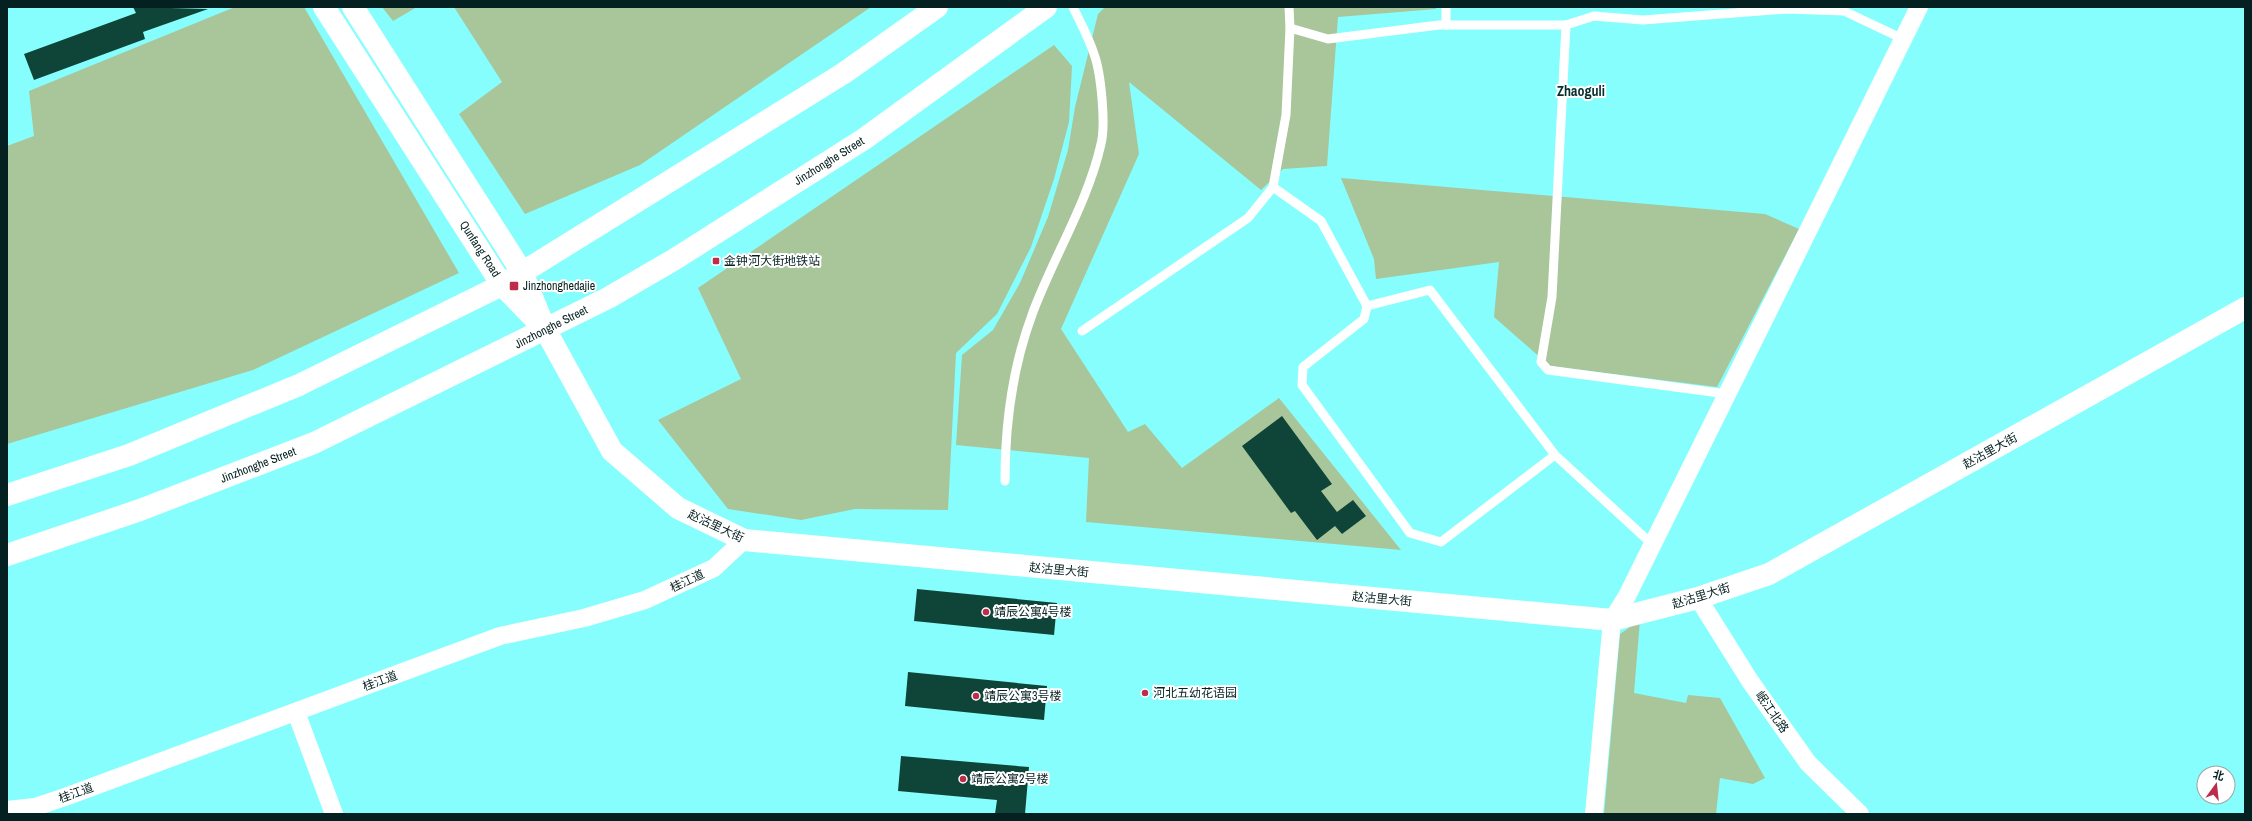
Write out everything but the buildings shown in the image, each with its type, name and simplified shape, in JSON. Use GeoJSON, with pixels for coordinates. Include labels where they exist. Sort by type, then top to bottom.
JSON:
{"type":"FeatureCollection","features":[{"type":"Feature","properties":{"kind":"street","name":"Qunfang Road"},"geometry":{"type":"LineString","coordinates":[[324,7],[502,285],[545,329]]}},
{"type":"Feature","properties":{"kind":"street","name":"Qunfang Road"},"geometry":{"type":"LineString","coordinates":[[353,7],[522,272],[545,329]]}},
{"type":"Feature","properties":{"kind":"street"},"geometry":{"type":"LineString","coordinates":[[7,496],[129,455],[299,385],[502,285],[844,73],[937,7]]}},
{"type":"Feature","properties":{"kind":"street","name":"Jinzhonghe Street"},"geometry":{"type":"LineString","coordinates":[[7,555],[140,510],[314,443],[608,298],[675,259],[864,139],[1046,7]]}},
{"type":"Feature","properties":{"kind":"street"},"geometry":{"type":"LineString","coordinates":[[1594,814],[1612,620],[1627,596],[1919,7]]}},
{"type":"Feature","properties":{"kind":"street","name":"赵沽里大街"},"geometry":{"type":"LineString","coordinates":[[545,329],[612,451],[678,508],[744,540],[1612,620],[1698,598],[1769,574],[2245,308]]}},
{"type":"Feature","properties":{"kind":"street","name":"桂江道"},"geometry":{"type":"LineString","coordinates":[[7,810],[35,807],[500,636],[584,618],[646,600],[714,568],[744,540]]}},
{"type":"Feature","properties":{"kind":"street","name":"岷江北路"},"geometry":{"type":"LineString","coordinates":[[1698,598],[1750,680],[1808,763],[1860,814]]}},
{"type":"Feature","properties":{"kind":"street"},"geometry":{"type":"LineString","coordinates":[[296,712],[334,814]]}},
{"type":"Feature","properties":{"kind":"lane"},"geometry":{"type":"LineString","coordinates":[[1005,481],[1010,406],[1020,355],[1033,313],[1051,267],[1069,230],[1102,143],[1102,95],[1095,55],[1073,7]]}},
{"type":"Feature","properties":{"kind":"lane"},"geometry":{"type":"LineString","coordinates":[[1082,331],[1248,218],[1273,187],[1286,115],[1290,28],[1289,7]]}},
{"type":"Feature","properties":{"kind":"lane"},"geometry":{"type":"LineString","coordinates":[[1446,7],[1446,25]]}},
{"type":"Feature","properties":{"kind":"lane"},"geometry":{"type":"LineString","coordinates":[[1290,28],[1328,39],[1446,25],[1566,24],[1594,16],[1643,20],[1786,9],[1844,11],[1903,39]]}},
{"type":"Feature","properties":{"kind":"lane"},"geometry":{"type":"LineString","coordinates":[[1566,24],[1552,297],[1540,362],[1548,370],[1727,394]]}},
{"type":"Feature","properties":{"kind":"lane"},"geometry":{"type":"LineString","coordinates":[[1273,187],[1321,221],[1367,306],[1364,319],[1303,367],[1302,385],[1410,533],[1441,542],[1555,455]]}},
{"type":"Feature","properties":{"kind":"lane"},"geometry":{"type":"LineString","coordinates":[[1367,306],[1430,290],[1555,455],[1652,545]]}},
{"type":"Feature","properties":{"kind":"green space"},"geometry":{"type":"Polygon","coordinates":[[[235,7],[304,7],[459,273],[253,370],[7,444],[7,146],[34,136],[29,91],[235,7]]]}},
{"type":"Feature","properties":{"kind":"green space"},"geometry":{"type":"Polygon","coordinates":[[[382,7],[417,7],[393,21],[382,7]]]}},
{"type":"Feature","properties":{"kind":"green space"},"geometry":{"type":"Polygon","coordinates":[[[454,7],[871,7],[640,165],[525,214],[459,114],[502,82],[454,7]]]}},
{"type":"Feature","properties":{"kind":"green space"},"geometry":{"type":"Polygon","coordinates":[[[1105,7],[1436,7],[1436,9],[1338,17],[1327,166],[1283,169],[1261,190],[1129,82],[1139,154],[1061,329],[1128,432],[1145,424],[1182,468],[1279,398],[1401,550],[1086,522],[1089,458],[956,445],[962,355],[993,330],[1020,283],[1048,217],[1068,150],[1075,107],[1098,14],[1105,7]]]}},
{"type":"Feature","properties":{"kind":"green space"},"geometry":{"type":"Polygon","coordinates":[[[1054,45],[1072,66],[1069,122],[1054,179],[1031,247],[997,314],[956,353],[948,510],[855,509],[801,520],[728,509],[658,420],[741,379],[698,288],[1054,45]]]}},
{"type":"Feature","properties":{"kind":"green space"},"geometry":{"type":"Polygon","coordinates":[[[1341,178],[1765,214],[1799,229],[1717,387],[1550,366],[1494,317],[1499,262],[1376,279],[1374,259],[1341,178]]]}},
{"type":"Feature","properties":{"kind":"green space"},"geometry":{"type":"Polygon","coordinates":[[[1640,620],[1634,693],[1686,703],[1688,695],[1720,698],[1765,778],[1753,784],[1720,778],[1716,814],[1604,814],[1620,634],[1640,620]]]}},
{"type":"Feature","properties":{"kind":"place","name":"金钟河大街地铁站"},"geometry":{"type":"Point","coordinates":[716,261]}},
{"type":"Feature","properties":{"kind":"place","name":"Jinzhonghedajie"},"geometry":{"type":"Point","coordinates":[514,286]}},
{"type":"Feature","properties":{"kind":"place","name":"靖辰公寓4号楼"},"geometry":{"type":"Point","coordinates":[986,612]}},
{"type":"Feature","properties":{"kind":"place","name":"河北五幼花语园"},"geometry":{"type":"Point","coordinates":[1145,693]}},
{"type":"Feature","properties":{"kind":"place","name":"靖辰公寓3号楼"},"geometry":{"type":"Point","coordinates":[976,696]}},
{"type":"Feature","properties":{"kind":"place","name":"靖辰公寓2号楼"},"geometry":{"type":"Point","coordinates":[963,779]}},
{"type":"Feature","properties":{"kind":"district","name":"Zhaoguli"},"geometry":{"type":"Point","coordinates":[1581,91]}}]}
